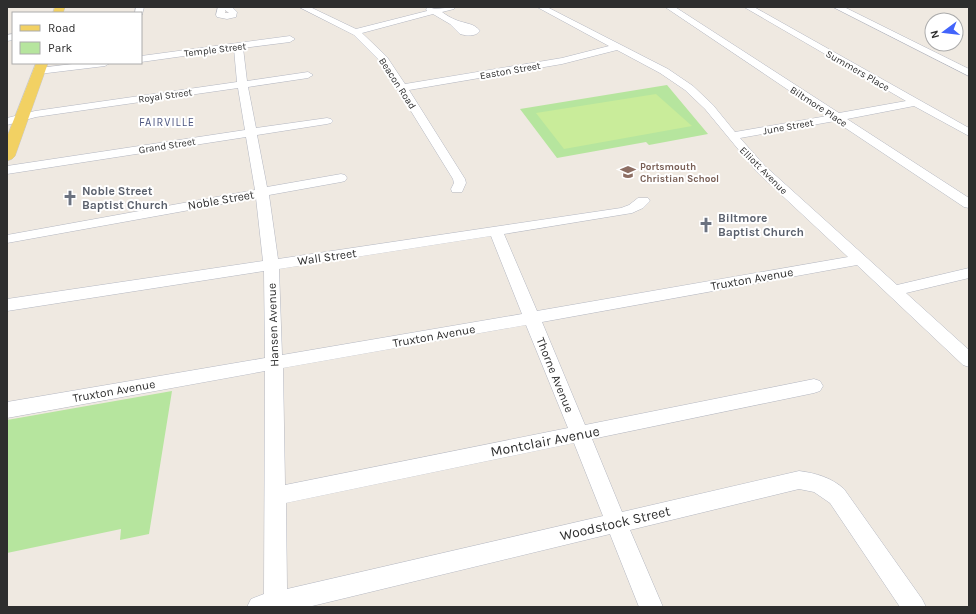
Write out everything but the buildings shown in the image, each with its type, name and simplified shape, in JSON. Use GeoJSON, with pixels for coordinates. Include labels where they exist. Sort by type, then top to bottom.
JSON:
{"type":"FeatureCollection","features":[{"type":"Feature","properties":{"kind":"main road"},"geometry":{"type":"LineString","coordinates":[[7,156],[41,67]]}},
{"type":"Feature","properties":{"kind":"street"},"geometry":{"type":"LineString","coordinates":[[222,7],[220,15],[232,15],[233,12],[227,7]]}},
{"type":"Feature","properties":{"kind":"street","name":"Beacon Road"},"geometry":{"type":"LineString","coordinates":[[303,7],[355,32],[376,50],[459,179],[460,183],[457,189]]}},
{"type":"Feature","properties":{"kind":"street"},"geometry":{"type":"LineString","coordinates":[[355,32],[431,9],[451,7]]}},
{"type":"Feature","properties":{"kind":"street","name":"Elliott Avenue"},"geometry":{"type":"LineString","coordinates":[[541,7],[664,71],[689,88],[709,107],[761,169],[969,360]]}},
{"type":"Feature","properties":{"kind":"street","name":"Biltmore Place"},"geometry":{"type":"LineString","coordinates":[[669,7],[969,204]]}},
{"type":"Feature","properties":{"kind":"street","name":"Summers Place"},"geometry":{"type":"LineString","coordinates":[[748,7],[969,133]]}},
{"type":"Feature","properties":{"kind":"street"},"geometry":{"type":"LineString","coordinates":[[837,7],[969,73]]}},
{"type":"Feature","properties":{"kind":"street"},"geometry":{"type":"LineString","coordinates":[[431,9],[453,22]]}},
{"type":"Feature","properties":{"kind":"street","name":"Temple Street"},"geometry":{"type":"LineString","coordinates":[[142,58],[290,40]]}},
{"type":"Feature","properties":{"kind":"street","name":"Hansen Avenue"},"geometry":{"type":"LineString","coordinates":[[238,46],[242,84],[262,192],[271,265],[276,496],[271,606]]}},
{"type":"Feature","properties":{"kind":"street","name":"Easton Street"},"geometry":{"type":"LineString","coordinates":[[401,88],[562,61],[618,47]]}},
{"type":"Feature","properties":{"kind":"street"},"geometry":{"type":"LineString","coordinates":[[41,67],[89,64]]}},
{"type":"Feature","properties":{"kind":"street","name":"Royal Street"},"geometry":{"type":"LineString","coordinates":[[7,122],[56,111],[308,75]]}},
{"type":"Feature","properties":{"kind":"street","name":"June Street"},"geometry":{"type":"LineString","coordinates":[[732,136],[915,103]]}},
{"type":"Feature","properties":{"kind":"street","name":"Grand Street"},"geometry":{"type":"LineString","coordinates":[[7,170],[327,121]]}},
{"type":"Feature","properties":{"kind":"street","name":"Noble Street"},"geometry":{"type":"LineString","coordinates":[[7,239],[341,178]]}},
{"type":"Feature","properties":{"kind":"street","name":"Wall Street"},"geometry":{"type":"LineString","coordinates":[[7,305],[632,209],[643,201]]}},
{"type":"Feature","properties":{"kind":"street","name":"Thorne Avenue"},"geometry":{"type":"LineString","coordinates":[[496,231],[651,607]]}},
{"type":"Feature","properties":{"kind":"street","name":"Truxton Avenue"},"geometry":{"type":"LineString","coordinates":[[7,410],[860,260]]}},
{"type":"Feature","properties":{"kind":"street"},"geometry":{"type":"LineString","coordinates":[[894,291],[969,273]]}},
{"type":"Feature","properties":{"kind":"street","name":"Montclair Avenue"},"geometry":{"type":"LineString","coordinates":[[276,496],[356,478],[814,386]]}},
{"type":"Feature","properties":{"kind":"street","name":"Woodstock Street"},"geometry":{"type":"LineString","coordinates":[[271,606],[799,480],[811,480],[822,484],[837,496],[914,607]]}},
{"type":"Feature","properties":{"kind":"green space"},"geometry":{"type":"Polygon","coordinates":[[[667,85],[708,134],[649,145],[646,142],[557,158],[520,109],[667,85]]]}},
{"type":"Feature","properties":{"kind":"green space"},"geometry":{"type":"Polygon","coordinates":[[[656,94],[692,126],[564,149],[536,113],[656,94]]]}},
{"type":"Feature","properties":{"kind":"green space"},"geometry":{"type":"Polygon","coordinates":[[[172,391],[149,534],[120,540],[121,529],[7,553],[7,420],[172,391]]]}},
{"type":"Feature","properties":{"kind":"place","name":"Portsmouth Christian School"},"geometry":{"type":"Point","coordinates":[628,172]}},
{"type":"Feature","properties":{"kind":"place","name":"Noble Street Baptist Church"},"geometry":{"type":"Point","coordinates":[70,198]}},
{"type":"Feature","properties":{"kind":"place","name":"Biltmore Baptist Church"},"geometry":{"type":"Point","coordinates":[706,225]}},
{"type":"Feature","properties":{"kind":"district","name":"FAIRVILLE"},"geometry":{"type":"Point","coordinates":[167,122]}}]}
